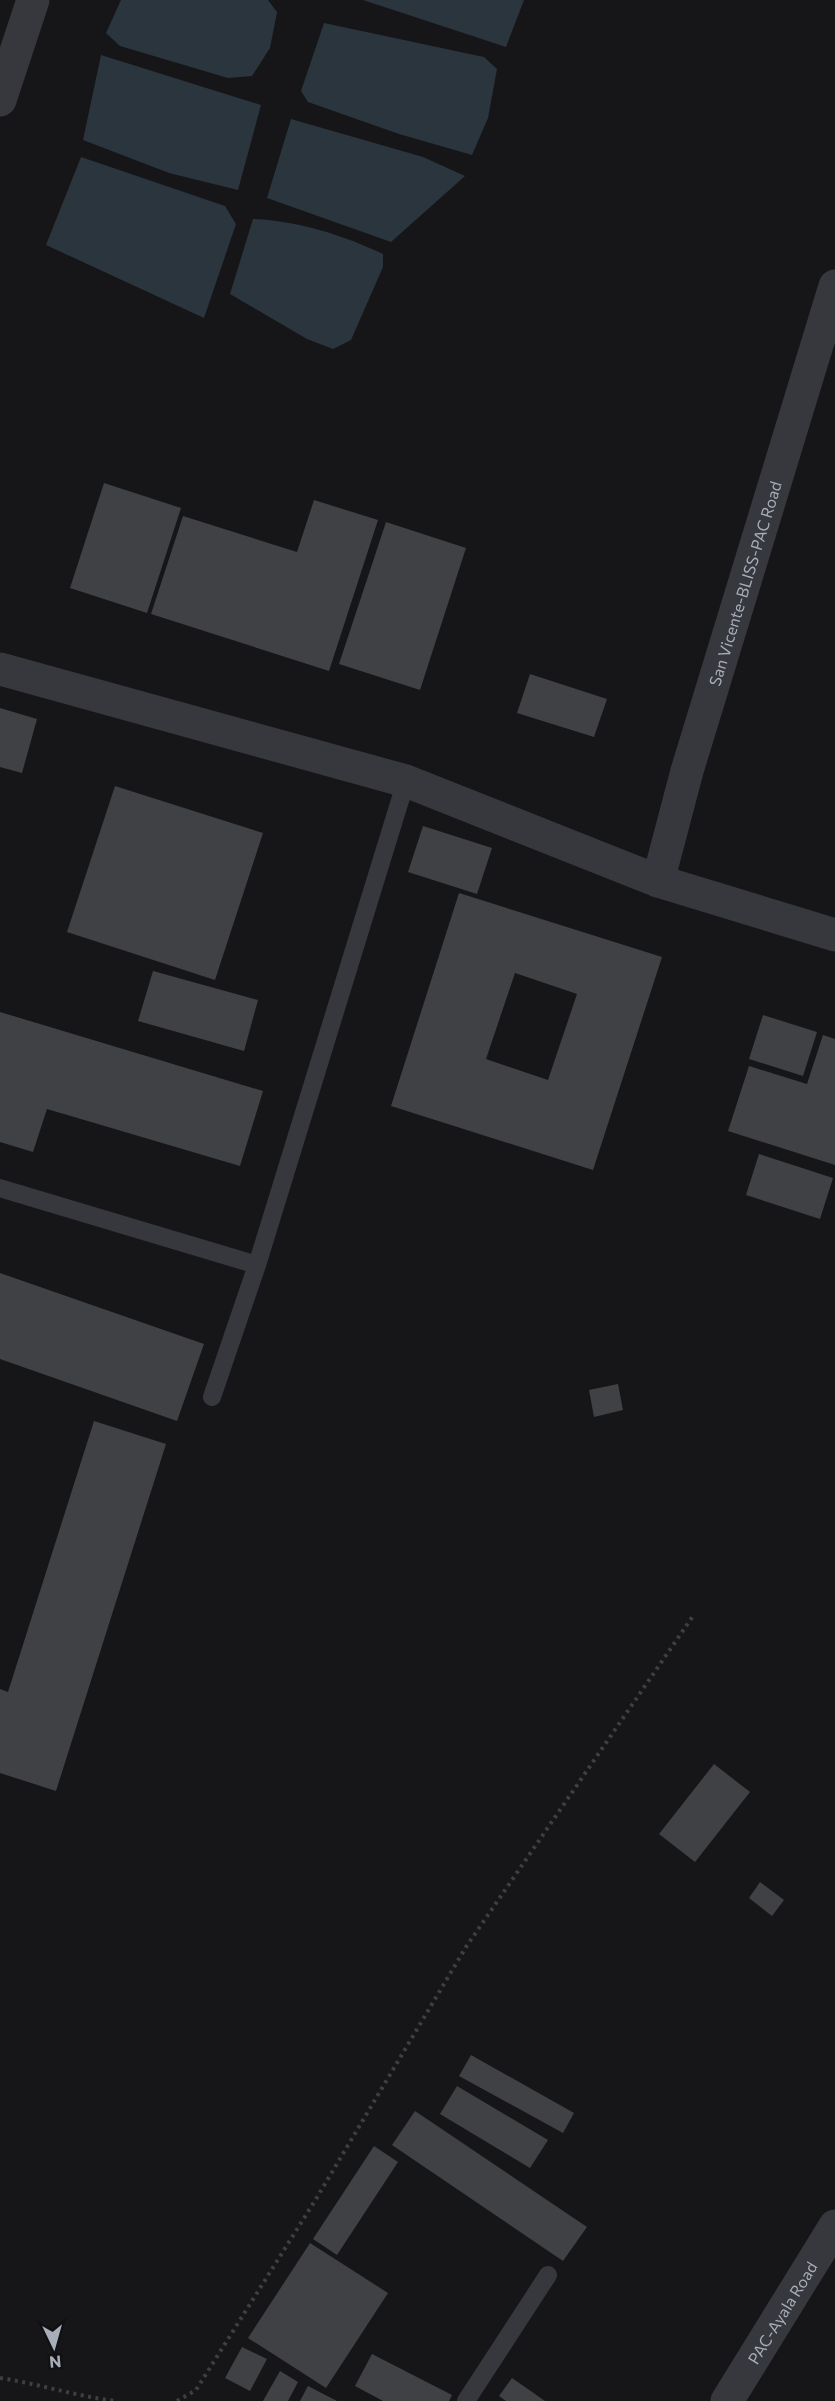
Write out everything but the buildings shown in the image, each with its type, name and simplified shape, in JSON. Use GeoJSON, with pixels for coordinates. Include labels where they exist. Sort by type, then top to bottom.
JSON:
{"type":"FeatureCollection","features":[{"type":"Feature","properties":{"kind":"street"},"geometry":{"type":"LineString","coordinates":[[0,100],[33,0]]}},
{"type":"Feature","properties":{"kind":"street","name":"San Vicente-BLISS-PAC Road"},"geometry":{"type":"LineString","coordinates":[[658,881],[687,771],[835,286]]}},
{"type":"Feature","properties":{"kind":"street"},"geometry":{"type":"LineString","coordinates":[[0,669],[406,781],[658,881],[835,935]]}},
{"type":"Feature","properties":{"kind":"street","name":"PAC-Ayala Road"},"geometry":{"type":"LineString","coordinates":[[727,2401],[835,2226]]}},
{"type":"Feature","properties":{"kind":"lane"},"geometry":{"type":"LineString","coordinates":[[212,1397],[257,1265],[406,781]]}},
{"type":"Feature","properties":{"kind":"lane"},"geometry":{"type":"LineString","coordinates":[[0,1188],[257,1265]]}},
{"type":"Feature","properties":{"kind":"lane"},"geometry":{"type":"LineString","coordinates":[[465,2401],[548,2275]]}},
{"type":"Feature","properties":{"kind":"path"},"geometry":{"type":"LineString","coordinates":[[177,2401],[196,2390],[316,2199],[466,1947],[693,1616]]}},
{"type":"Feature","properties":{"kind":"path"},"geometry":{"type":"LineString","coordinates":[[0,2378],[27,2382],[79,2396],[115,2401]]}},
{"type":"Feature","properties":{"kind":"shaded area"},"geometry":{"type":"Polygon","coordinates":[[[121,0],[268,0],[277,12],[270,48],[252,76],[228,78],[120,46],[106,33],[121,0]]]}},
{"type":"Feature","properties":{"kind":"shaded area"},"geometry":{"type":"Polygon","coordinates":[[[363,0],[524,0],[506,47],[363,0]]]}},
{"type":"Feature","properties":{"kind":"shaded area"},"geometry":{"type":"Polygon","coordinates":[[[324,23],[484,57],[497,69],[488,118],[472,155],[399,134],[308,102],[301,91],[324,23]]]}},
{"type":"Feature","properties":{"kind":"shaded area"},"geometry":{"type":"Polygon","coordinates":[[[101,55],[261,105],[238,190],[169,173],[83,140],[101,55]]]}},
{"type":"Feature","properties":{"kind":"shaded area"},"geometry":{"type":"Polygon","coordinates":[[[291,119],[423,157],[465,176],[391,242],[267,198],[291,119]]]}},
{"type":"Feature","properties":{"kind":"shaded area"},"geometry":{"type":"Polygon","coordinates":[[[81,157],[225,206],[236,224],[204,318],[46,245],[81,157]]]}},
{"type":"Feature","properties":{"kind":"shaded area"},"geometry":{"type":"Polygon","coordinates":[[[253,219],[320,230],[383,254],[383,267],[351,340],[333,349],[307,339],[230,294],[253,219]]]}}]}
